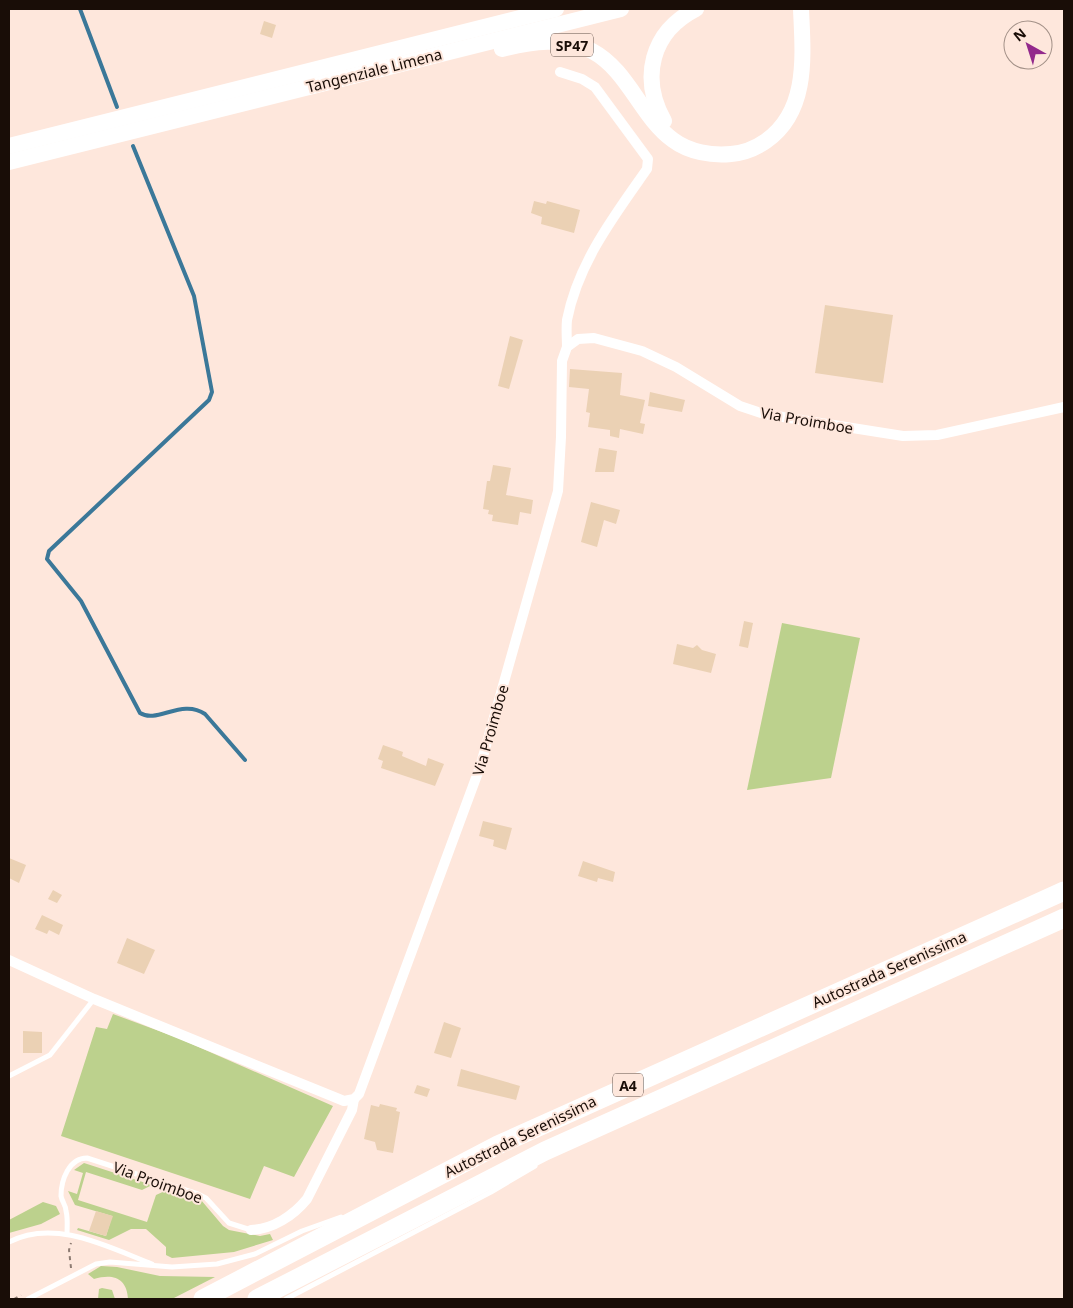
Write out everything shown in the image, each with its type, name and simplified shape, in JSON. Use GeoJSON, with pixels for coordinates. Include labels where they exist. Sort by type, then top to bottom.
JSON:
{"type":"FeatureCollection","features":[{"type":"Feature","properties":{"kind":"highway","name":"Tangenziale Limena"},"geometry":{"type":"LineString","coordinates":[[125,125],[556,9]]}},
{"type":"Feature","properties":{"kind":"highway","name":"Tangenziale Limena"},"geometry":{"type":"LineString","coordinates":[[125,125],[404,62],[621,9]]}},
{"type":"Feature","properties":{"kind":"highway","name":"SP47"},"geometry":{"type":"LineString","coordinates":[[696,9],[674,24],[665,35],[655,53],[650,74],[653,98],[664,121],[678,136],[699,151]]}},
{"type":"Feature","properties":{"kind":"highway","name":"SP47"},"geometry":{"type":"LineString","coordinates":[[404,62],[465,57],[518,45],[548,42],[577,45],[591,51],[614,69],[665,134],[687,148],[721,155],[739,154],[762,144],[782,128],[790,117],[800,89],[802,73],[802,16]]}},
{"type":"Feature","properties":{"kind":"highway"},"geometry":{"type":"LineString","coordinates":[[9,146],[125,125]]}},
{"type":"Feature","properties":{"kind":"highway"},"geometry":{"type":"LineString","coordinates":[[9,162],[125,125]]}},
{"type":"Feature","properties":{"kind":"highway","name":"Autostrada Serenissima"},"geometry":{"type":"LineString","coordinates":[[203,1299],[498,1144],[1064,891]]}},
{"type":"Feature","properties":{"kind":"highway","name":"Autostrada Serenissima"},"geometry":{"type":"LineString","coordinates":[[257,1299],[473,1187],[616,1118],[1064,918]]}},
{"type":"Feature","properties":{"kind":"street","name":"Via Proimboe"},"geometry":{"type":"LineString","coordinates":[[251,1230],[262,1230],[274,1225],[299,1210],[307,1200],[352,1110],[354,1099],[359,1094],[480,767],[558,490],[562,361],[567,347],[567,321],[584,266],[606,227],[647,168],[648,159],[595,87],[582,79],[560,72]]}},
{"type":"Feature","properties":{"kind":"street","name":"Via Proimboe"},"geometry":{"type":"LineString","coordinates":[[567,347],[578,339],[594,338],[642,351],[676,367],[740,406],[764,414],[902,436],[937,435],[1064,407]]}},
{"type":"Feature","properties":{"kind":"street"},"geometry":{"type":"LineString","coordinates":[[9,960],[94,999],[344,1101],[354,1099]]}},
{"type":"Feature","properties":{"kind":"lane"},"geometry":{"type":"LineString","coordinates":[[9,1076],[50,1055],[94,999]]}},
{"type":"Feature","properties":{"kind":"lane"},"geometry":{"type":"LineString","coordinates":[[558,1153],[616,1118]]}},
{"type":"Feature","properties":{"kind":"lane","name":"Via Proimboe"},"geometry":{"type":"LineString","coordinates":[[67,1234],[66,1209],[62,1201],[62,1189],[71,1164],[76,1160],[87,1158],[198,1194],[206,1198],[229,1223],[251,1230]]}},
{"type":"Feature","properties":{"kind":"lane"},"geometry":{"type":"LineString","coordinates":[[286,1299],[491,1192],[541,1163]]}},
{"type":"Feature","properties":{"kind":"lane"},"geometry":{"type":"LineString","coordinates":[[356,1212],[393,1198]]}},
{"type":"Feature","properties":{"kind":"lane"},"geometry":{"type":"LineString","coordinates":[[28,1299],[96,1264],[110,1262],[193,1267],[236,1260],[348,1215]]}},
{"type":"Feature","properties":{"kind":"lane"},"geometry":{"type":"LineString","coordinates":[[9,1242],[34,1233],[67,1234],[106,1246],[157,1266]]}},
{"type":"Feature","properties":{"kind":"path"},"geometry":{"type":"LineString","coordinates":[[71,1269],[69,1250],[72,1241]]}},
{"type":"Feature","properties":{"kind":"green space"},"geometry":{"type":"Polygon","coordinates":[[[782,623],[860,638],[831,778],[747,790],[782,623]]]}},
{"type":"Feature","properties":{"kind":"green space"},"geometry":{"type":"Polygon","coordinates":[[[113,1014],[178,1038],[333,1106],[294,1177],[264,1166],[250,1199],[61,1136],[96,1027],[107,1029],[113,1014]]]}},
{"type":"Feature","properties":{"kind":"green space"},"geometry":{"type":"Polygon","coordinates":[[[84,1163],[152,1185],[142,1190],[86,1172],[78,1200],[147,1222],[156,1195],[167,1190],[201,1200],[223,1226],[229,1230],[260,1236],[270,1234],[273,1240],[234,1252],[172,1258],[166,1255],[166,1247],[146,1229],[131,1229],[109,1240],[77,1230],[78,1228],[106,1236],[112,1216],[75,1205],[68,1191],[77,1194],[83,1173],[74,1170],[84,1163]]]}},
{"type":"Feature","properties":{"kind":"green space"},"geometry":{"type":"Polygon","coordinates":[[[43,1202],[56,1206],[60,1214],[41,1224],[9,1233],[9,1220],[43,1202]]]}},
{"type":"Feature","properties":{"kind":"green space"},"geometry":{"type":"Polygon","coordinates":[[[101,1266],[117,1267],[160,1276],[215,1277],[172,1299],[128,1299],[125,1286],[118,1279],[101,1277],[94,1279],[88,1274],[101,1266]]]}},
{"type":"Feature","properties":{"kind":"green space"},"geometry":{"type":"Polygon","coordinates":[[[99,1289],[112,1290],[115,1299],[98,1299],[99,1289]]]}},
{"type":"Feature","properties":{"kind":"building"},"geometry":{"type":"Polygon","coordinates":[[[264,21],[276,25],[272,38],[260,34],[264,21]]]}},
{"type":"Feature","properties":{"kind":"building"},"geometry":{"type":"Polygon","coordinates":[[[534,201],[546,204],[547,201],[580,210],[574,233],[541,224],[542,217],[531,213],[534,201]]]}},
{"type":"Feature","properties":{"kind":"building"},"geometry":{"type":"Polygon","coordinates":[[[825,305],[893,315],[883,383],[815,373],[825,305]]]}},
{"type":"Feature","properties":{"kind":"building"},"geometry":{"type":"Polygon","coordinates":[[[510,336],[523,340],[509,389],[498,386],[510,336]]]}},
{"type":"Feature","properties":{"kind":"building"},"geometry":{"type":"Polygon","coordinates":[[[570,369],[622,373],[620,395],[645,400],[640,423],[645,424],[643,434],[620,429],[619,438],[610,436],[610,430],[588,427],[590,413],[586,412],[589,389],[569,387],[570,369]]]}},
{"type":"Feature","properties":{"kind":"building"},"geometry":{"type":"Polygon","coordinates":[[[650,392],[685,400],[682,412],[648,406],[650,392]]]}},
{"type":"Feature","properties":{"kind":"building"},"geometry":{"type":"Polygon","coordinates":[[[599,448],[617,451],[614,472],[595,472],[599,448]]]}},
{"type":"Feature","properties":{"kind":"building"},"geometry":{"type":"Polygon","coordinates":[[[493,465],[511,468],[506,495],[533,500],[531,514],[520,512],[518,525],[492,521],[493,515],[488,514],[489,510],[483,509],[487,481],[490,481],[493,465]]]}},
{"type":"Feature","properties":{"kind":"building"},"geometry":{"type":"Polygon","coordinates":[[[591,502],[620,510],[616,524],[604,520],[597,547],[581,542],[591,502]]]}},
{"type":"Feature","properties":{"kind":"building"},"geometry":{"type":"Polygon","coordinates":[[[744,621],[753,623],[748,648],[739,646],[744,621]]]}},
{"type":"Feature","properties":{"kind":"building"},"geometry":{"type":"Polygon","coordinates":[[[677,644],[693,648],[697,645],[702,650],[716,654],[711,673],[673,664],[677,644]]]}},
{"type":"Feature","properties":{"kind":"building"},"geometry":{"type":"Polygon","coordinates":[[[383,745],[403,752],[402,756],[426,766],[428,758],[444,764],[435,786],[381,768],[383,761],[378,759],[383,745]]]}},
{"type":"Feature","properties":{"kind":"building"},"geometry":{"type":"Polygon","coordinates":[[[483,821],[512,828],[506,850],[493,846],[494,840],[479,836],[483,821]]]}},
{"type":"Feature","properties":{"kind":"building"},"geometry":{"type":"Polygon","coordinates":[[[9,858],[26,865],[19,883],[9,878],[9,858]]]}},
{"type":"Feature","properties":{"kind":"building"},"geometry":{"type":"Polygon","coordinates":[[[583,861],[615,872],[613,882],[598,878],[597,882],[578,876],[583,861]]]}},
{"type":"Feature","properties":{"kind":"building"},"geometry":{"type":"Polygon","coordinates":[[[53,890],[62,895],[57,903],[48,899],[53,890]]]}},
{"type":"Feature","properties":{"kind":"building"},"geometry":{"type":"Polygon","coordinates":[[[42,915],[63,925],[59,935],[49,930],[47,934],[35,929],[42,915]]]}},
{"type":"Feature","properties":{"kind":"building"},"geometry":{"type":"Polygon","coordinates":[[[127,938],[155,950],[144,974],[117,963],[127,938]]]}},
{"type":"Feature","properties":{"kind":"building"},"geometry":{"type":"Polygon","coordinates":[[[444,1022],[461,1028],[451,1058],[434,1053],[444,1022]]]}},
{"type":"Feature","properties":{"kind":"building"},"geometry":{"type":"Polygon","coordinates":[[[23,1031],[42,1032],[42,1053],[23,1053],[23,1031]]]}},
{"type":"Feature","properties":{"kind":"building"},"geometry":{"type":"Polygon","coordinates":[[[461,1069],[520,1086],[516,1100],[457,1086],[461,1069]]]}},
{"type":"Feature","properties":{"kind":"building"},"geometry":{"type":"Polygon","coordinates":[[[417,1085],[430,1089],[427,1097],[414,1093],[417,1085]]]}},
{"type":"Feature","properties":{"kind":"building"},"geometry":{"type":"Polygon","coordinates":[[[380,1104],[397,1108],[396,1111],[400,1112],[393,1153],[377,1150],[375,1142],[364,1139],[371,1105],[379,1107],[380,1104]]]}},
{"type":"Feature","properties":{"kind":"building"},"geometry":{"type":"Polygon","coordinates":[[[96,1211],[113,1216],[106,1236],[89,1231],[96,1211]]]}},
{"type":"Feature","properties":{"kind":"waterway"},"geometry":{"type":"LineString","coordinates":[[80,9],[117,107]]}},
{"type":"Feature","properties":{"kind":"waterway"},"geometry":{"type":"LineString","coordinates":[[133,146],[194,296],[212,392],[209,400],[49,551],[47,559],[81,601],[140,713],[154,716],[188,709],[205,714],[245,760]]}}]}
